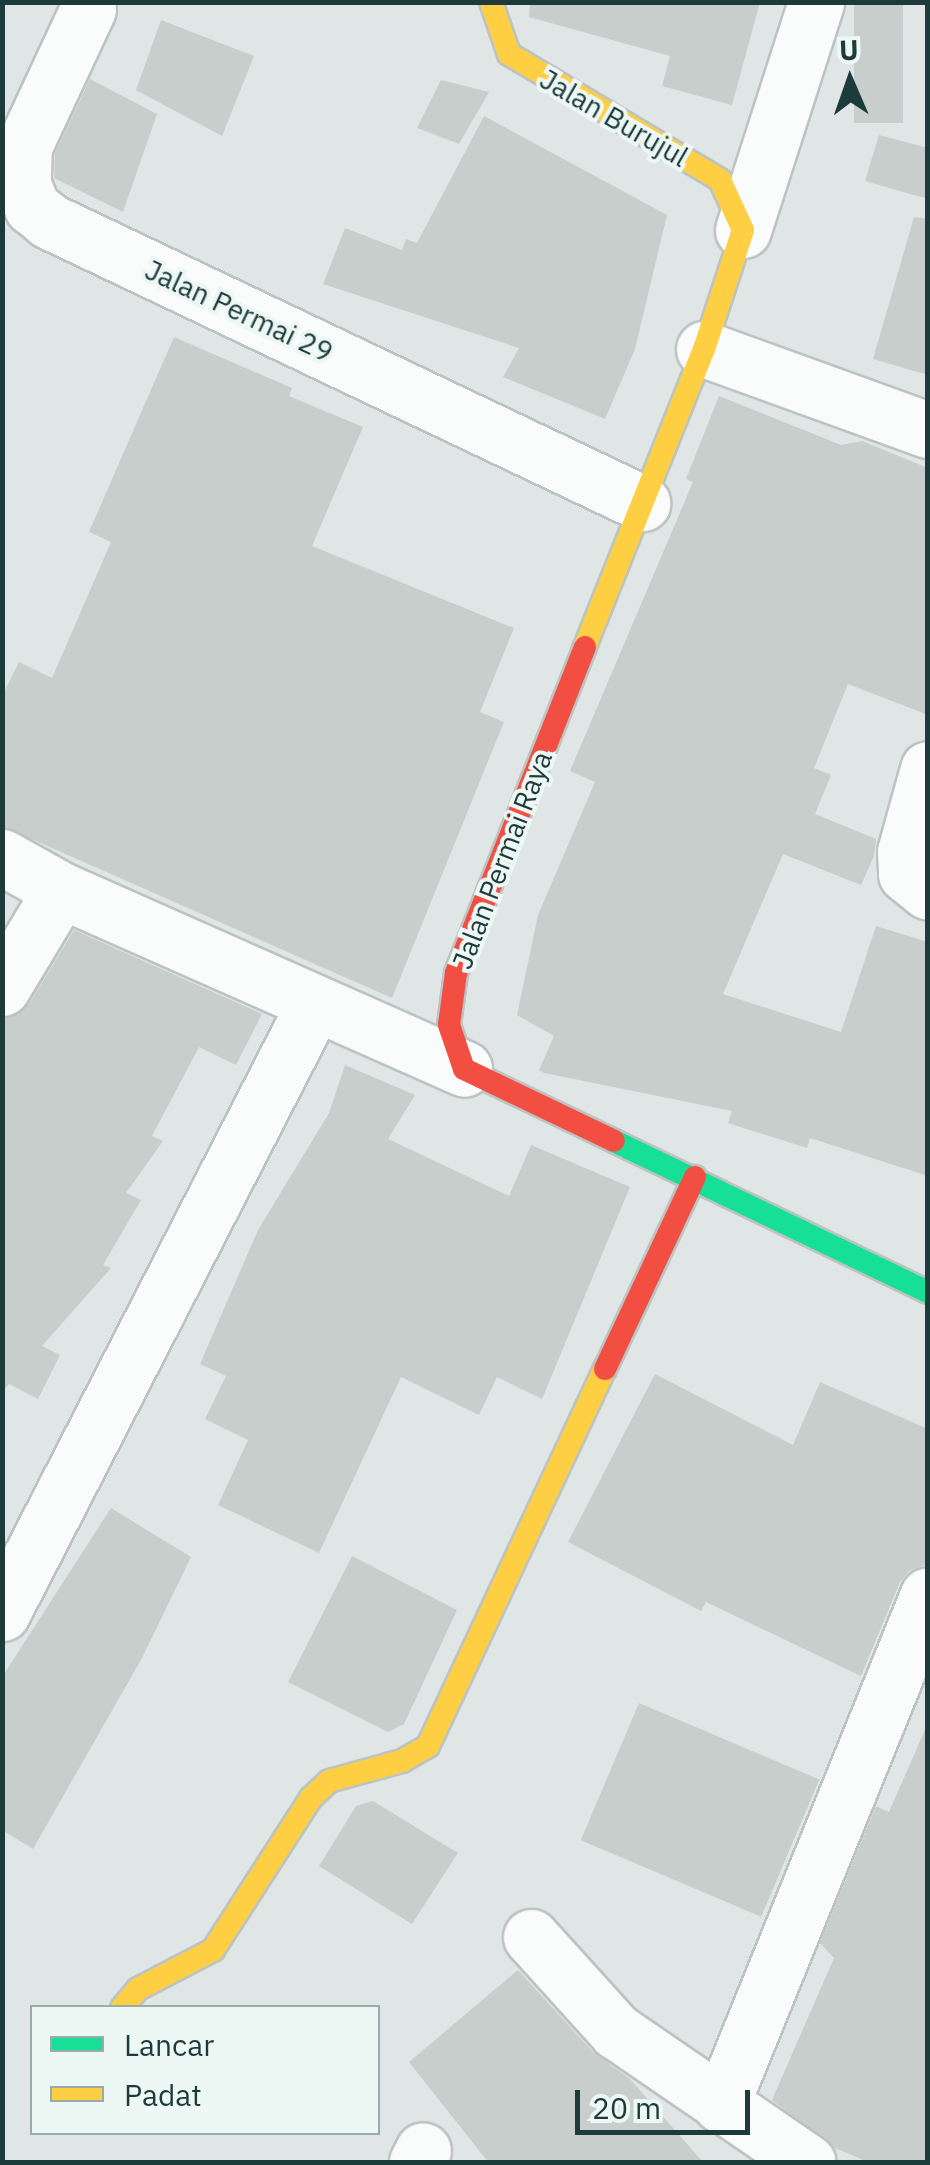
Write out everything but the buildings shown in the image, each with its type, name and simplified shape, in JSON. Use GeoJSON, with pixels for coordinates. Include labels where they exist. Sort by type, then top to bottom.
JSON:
{"type":"FeatureCollection","features":[{"type":"Feature","properties":{"kind":"street","name":"Jalan Burujul"},"geometry":{"type":"LineString","coordinates":[[491,2],[509,54],[720,180],[734,198],[743,230]]}},
{"type":"Feature","properties":{"kind":"street"},"geometry":{"type":"LineString","coordinates":[[743,230],[816,2]]}},
{"type":"Feature","properties":{"kind":"street","name":"Jalan Permai 29"},"geometry":{"type":"LineString","coordinates":[[88,8],[24,146],[23,184],[32,206],[49,220],[642,503]]}},
{"type":"Feature","properties":{"kind":"street","name":"Jalan Permai Raya"},"geometry":{"type":"LineString","coordinates":[[464,1069],[449,1024],[456,973],[704,349],[743,230]]}},
{"type":"Feature","properties":{"kind":"street"},"geometry":{"type":"LineString","coordinates":[[704,349],[928,430]]}},
{"type":"Feature","properties":{"kind":"street"},"geometry":{"type":"LineString","coordinates":[[928,769],[905,852],[906,874],[928,892]]}},
{"type":"Feature","properties":{"kind":"street"},"geometry":{"type":"LineString","coordinates":[[2,856],[60,890],[464,1069],[928,1292]]}},
{"type":"Feature","properties":{"kind":"street"},"geometry":{"type":"LineString","coordinates":[[2,988],[60,890]]}},
{"type":"Feature","properties":{"kind":"street"},"geometry":{"type":"LineString","coordinates":[[2,1613],[314,1005]]}},
{"type":"Feature","properties":{"kind":"street"},"geometry":{"type":"LineString","coordinates":[[125,2005],[138,1989],[212,1950],[232,1929],[312,1798],[329,1780],[402,1762],[428,1746],[695,1177]]}},
{"type":"Feature","properties":{"kind":"street"},"geometry":{"type":"LineString","coordinates":[[721,2105],[928,1596]]}},
{"type":"Feature","properties":{"kind":"street"},"geometry":{"type":"LineString","coordinates":[[531,1937],[616,2031],[807,2162]]}},
{"type":"Feature","properties":{"kind":"traffic: fast"},"geometry":{"type":"LineString","coordinates":[[614,1141],[928,1292]]}},
{"type":"Feature","properties":{"kind":"traffic: slow"},"geometry":{"type":"LineString","coordinates":[[491,2],[509,54],[720,180],[743,230],[704,349],[585,647]]}},
{"type":"Feature","properties":{"kind":"traffic: slow"},"geometry":{"type":"LineString","coordinates":[[125,2005],[138,1989],[213,1950],[311,1798],[329,1781],[402,1761],[428,1746],[605,1369]]}},
{"type":"Feature","properties":{"kind":"traffic: jam"},"geometry":{"type":"LineString","coordinates":[[585,647],[456,973],[449,1025],[464,1069],[614,1141]]}},
{"type":"Feature","properties":{"kind":"traffic: jam"},"geometry":{"type":"LineString","coordinates":[[605,1369],[695,1177]]}}]}
